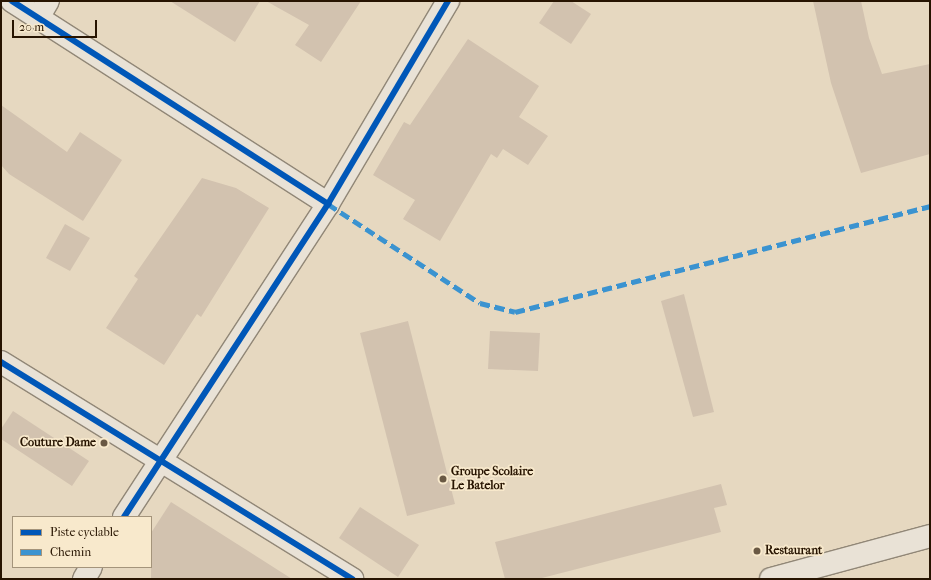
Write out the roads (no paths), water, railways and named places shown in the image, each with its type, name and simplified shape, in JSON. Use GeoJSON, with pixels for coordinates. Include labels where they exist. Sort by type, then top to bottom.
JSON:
{"type":"FeatureCollection","features":[{"type":"Feature","properties":{"kind":"street"},"geometry":{"type":"LineString","coordinates":[[12,1],[43,9],[328,204]]}},
{"type":"Feature","properties":{"kind":"street"},"geometry":{"type":"LineString","coordinates":[[125,516],[328,204],[448,1]]}},
{"type":"Feature","properties":{"kind":"street"},"geometry":{"type":"LineString","coordinates":[[1,362],[352,579]]}},
{"type":"Feature","properties":{"kind":"street"},"geometry":{"type":"LineString","coordinates":[[776,578],[930,536]]}},
{"type":"Feature","properties":{"kind":"street"},"geometry":{"type":"LineString","coordinates":[[84,579],[90,568]]}},
{"type":"Feature","properties":{"kind":"place","name":"Couture Dame"},"geometry":{"type":"Point","coordinates":[104,443]}},
{"type":"Feature","properties":{"kind":"place","name":"Groupe Scolaire Le Batelor"},"geometry":{"type":"Point","coordinates":[443,479]}},
{"type":"Feature","properties":{"kind":"place","name":"Restaurant"},"geometry":{"type":"Point","coordinates":[757,551]}}]}
